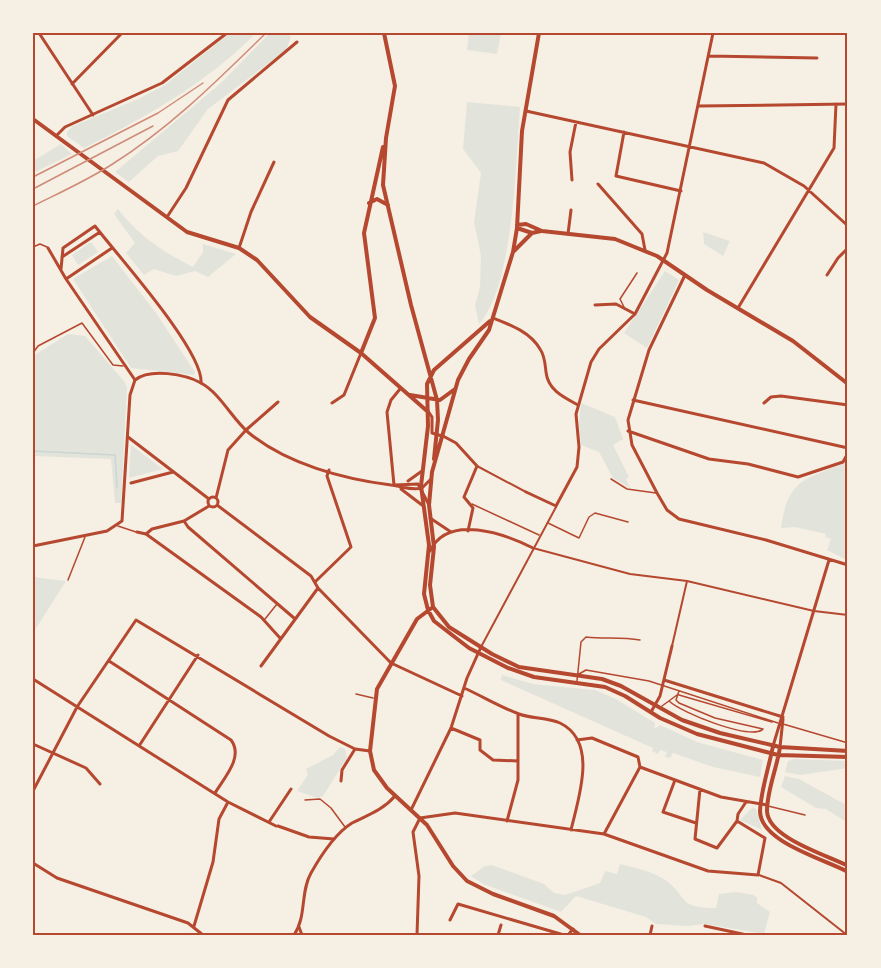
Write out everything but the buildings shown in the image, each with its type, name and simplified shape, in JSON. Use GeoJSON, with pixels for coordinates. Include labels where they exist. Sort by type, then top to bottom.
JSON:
{"type":"FeatureCollection","features":[{"type":"Feature","properties":{"kind":"main road"},"geometry":{"type":"LineString","coordinates":[[361,353],[373,327],[376,309],[364,245],[368,204],[386,138],[395,86],[384,33]]}},
{"type":"Feature","properties":{"kind":"main road"},"geometry":{"type":"LineString","coordinates":[[432,472],[456,386],[466,363],[488,333],[513,252],[526,111],[539,33]]}},
{"type":"Feature","properties":{"kind":"main road"},"geometry":{"type":"LineString","coordinates":[[33,120],[196,236],[239,248],[265,267],[310,316],[366,357],[402,391],[428,411]]}},
{"type":"Feature","properties":{"kind":"main road"},"geometry":{"type":"LineString","coordinates":[[386,138],[383,185],[411,305],[437,400],[437,435],[429,505],[434,544],[430,585],[432,607],[437,615],[449,627],[507,662],[528,669],[577,675],[621,686],[657,707],[699,727],[773,746],[848,751]]}},
{"type":"Feature","properties":{"kind":"main road"},"geometry":{"type":"LineString","coordinates":[[368,204],[376,199],[388,206]]}},
{"type":"Feature","properties":{"kind":"main road"},"geometry":{"type":"LineString","coordinates":[[517,226],[526,224],[542,231],[615,239],[645,250],[793,341],[848,384]]}},
{"type":"Feature","properties":{"kind":"main road"},"geometry":{"type":"LineString","coordinates":[[517,226],[532,233]]}},
{"type":"Feature","properties":{"kind":"main road"},"geometry":{"type":"LineString","coordinates":[[513,252],[532,233],[542,231]]}},
{"type":"Feature","properties":{"kind":"main road"},"geometry":{"type":"LineString","coordinates":[[493,318],[430,374],[426,384],[428,411],[422,506],[428,555],[424,583],[429,612],[441,628],[478,653],[526,675],[577,681],[612,690],[697,734],[771,754],[848,757]]}},
{"type":"Feature","properties":{"kind":"main road"},"geometry":{"type":"LineString","coordinates":[[402,391],[427,400],[437,400],[446,398],[456,386]]}},
{"type":"Feature","properties":{"kind":"main road"},"geometry":{"type":"LineString","coordinates":[[432,607],[429,612],[417,619],[391,663],[374,698],[370,751],[374,770],[395,796],[420,818],[453,866],[467,880],[493,894],[554,916],[580,935]]}},
{"type":"Feature","properties":{"kind":"main road"},"geometry":{"type":"LineString","coordinates":[[773,746],[761,804],[763,823],[775,837],[848,872]]}},
{"type":"Feature","properties":{"kind":"main road"},"geometry":{"type":"LineString","coordinates":[[780,747],[767,805],[769,820],[779,832],[848,866]]}},
{"type":"Feature","properties":{"kind":"street"},"geometry":{"type":"LineString","coordinates":[[39,33],[93,115]]}},
{"type":"Feature","properties":{"kind":"street"},"geometry":{"type":"LineString","coordinates":[[72,84],[122,33]]}},
{"type":"Feature","properties":{"kind":"street"},"geometry":{"type":"LineString","coordinates":[[56,136],[65,127],[162,83],[227,33]]}},
{"type":"Feature","properties":{"kind":"street"},"geometry":{"type":"LineString","coordinates":[[411,810],[451,728],[478,653],[578,466],[578,405],[595,355],[635,314],[665,261],[691,147],[713,33]]}},
{"type":"Feature","properties":{"kind":"street"},"geometry":{"type":"LineString","coordinates":[[168,217],[186,188],[228,100],[297,42]]}},
{"type":"Feature","properties":{"kind":"street"},"geometry":{"type":"LineString","coordinates":[[709,56],[817,58]]}},
{"type":"Feature","properties":{"kind":"street"},"geometry":{"type":"LineString","coordinates":[[738,308],[798,203],[809,191],[834,148],[836,104]]}},
{"type":"Feature","properties":{"kind":"street"},"geometry":{"type":"LineString","coordinates":[[699,106],[848,104]]}},
{"type":"Feature","properties":{"kind":"street"},"geometry":{"type":"LineString","coordinates":[[526,111],[764,163],[809,191],[848,226]]}},
{"type":"Feature","properties":{"kind":"street"},"geometry":{"type":"LineString","coordinates":[[572,180],[570,152],[576,122]]}},
{"type":"Feature","properties":{"kind":"street"},"geometry":{"type":"LineString","coordinates":[[624,132],[615,176],[681,190]]}},
{"type":"Feature","properties":{"kind":"street"},"geometry":{"type":"LineString","coordinates":[[239,248],[251,212],[274,162]]}},
{"type":"Feature","properties":{"kind":"street"},"geometry":{"type":"LineString","coordinates":[[598,184],[642,234],[645,250]]}},
{"type":"Feature","properties":{"kind":"street"},"geometry":{"type":"LineString","coordinates":[[568,234],[571,210]]}},
{"type":"Feature","properties":{"kind":"street"},"geometry":{"type":"LineString","coordinates":[[61,269],[63,248],[95,226],[159,303],[199,368],[201,383]]}},
{"type":"Feature","properties":{"kind":"street"},"geometry":{"type":"LineString","coordinates":[[62,257],[100,232]]}},
{"type":"Feature","properties":{"kind":"street"},"geometry":{"type":"LineString","coordinates":[[48,248],[66,279],[135,380]]}},
{"type":"Feature","properties":{"kind":"street"},"geometry":{"type":"LineString","coordinates":[[66,279],[112,248]]}},
{"type":"Feature","properties":{"kind":"street"},"geometry":{"type":"LineString","coordinates":[[828,275],[838,258],[848,248]]}},
{"type":"Feature","properties":{"kind":"street"},"geometry":{"type":"LineString","coordinates":[[685,275],[649,350],[627,420],[632,445],[657,493],[667,510],[679,519],[766,540],[848,565]]}},
{"type":"Feature","properties":{"kind":"street"},"geometry":{"type":"LineString","coordinates":[[595,305],[616,304],[635,314]]}},
{"type":"Feature","properties":{"kind":"street"},"geometry":{"type":"LineString","coordinates":[[493,318],[516,327],[534,342],[543,354],[550,386],[561,396],[578,405]]}},
{"type":"Feature","properties":{"kind":"street"},"geometry":{"type":"LineString","coordinates":[[332,403],[344,395],[361,353]]}},
{"type":"Feature","properties":{"kind":"street"},"geometry":{"type":"LineString","coordinates":[[33,546],[107,531],[118,526],[124,510],[130,395],[135,380],[151,373],[201,383],[246,430],[291,459],[368,482],[422,488]]}},
{"type":"Feature","properties":{"kind":"street"},"geometry":{"type":"LineString","coordinates":[[402,391],[391,400],[387,412],[394,485],[422,506]]}},
{"type":"Feature","properties":{"kind":"street"},"geometry":{"type":"LineString","coordinates":[[764,404],[771,397],[781,396],[848,405]]}},
{"type":"Feature","properties":{"kind":"street"},"geometry":{"type":"LineString","coordinates":[[633,400],[848,448]]}},
{"type":"Feature","properties":{"kind":"street"},"geometry":{"type":"LineString","coordinates":[[278,402],[246,430],[228,450],[216,498],[217,505],[316,581],[318,588],[391,663],[462,696]]}},
{"type":"Feature","properties":{"kind":"street"},"geometry":{"type":"LineString","coordinates":[[428,411],[432,417],[432,433],[456,443],[477,466],[556,506]]}},
{"type":"Feature","properties":{"kind":"street"},"geometry":{"type":"LineString","coordinates":[[628,431],[709,459],[748,464],[798,477],[843,462],[848,453]]}},
{"type":"Feature","properties":{"kind":"street"},"geometry":{"type":"LineString","coordinates":[[128,437],[209,499],[216,498]]}},
{"type":"Feature","properties":{"kind":"street"},"geometry":{"type":"LineString","coordinates":[[468,531],[472,504],[464,497],[477,466]]}},
{"type":"Feature","properties":{"kind":"street"},"geometry":{"type":"LineString","coordinates":[[316,581],[351,547],[327,476],[329,470]]}},
{"type":"Feature","properties":{"kind":"street"},"geometry":{"type":"LineString","coordinates":[[394,485],[405,483],[423,470]]}},
{"type":"Feature","properties":{"kind":"street"},"geometry":{"type":"LineString","coordinates":[[131,483],[173,472]]}},
{"type":"Feature","properties":{"kind":"street"},"geometry":{"type":"LineString","coordinates":[[422,488],[431,479]]}},
{"type":"Feature","properties":{"kind":"street"},"geometry":{"type":"LineString","coordinates":[[405,483],[422,488]]}},
{"type":"Feature","properties":{"kind":"street"},"geometry":{"type":"LineString","coordinates":[[422,488],[429,505]]}},
{"type":"Feature","properties":{"kind":"street"},"geometry":{"type":"LineString","coordinates":[[209,499],[209,506]]}},
{"type":"Feature","properties":{"kind":"street"},"geometry":{"type":"LineString","coordinates":[[146,534],[152,529],[184,521],[209,506],[217,505]]}},
{"type":"Feature","properties":{"kind":"street"},"geometry":{"type":"LineString","coordinates":[[430,518],[451,532]]}},
{"type":"Feature","properties":{"kind":"street"},"geometry":{"type":"LineString","coordinates":[[184,521],[188,527],[294,618]]}},
{"type":"Feature","properties":{"kind":"street"},"geometry":{"type":"LineString","coordinates":[[137,532],[146,534],[265,620],[280,638]]}},
{"type":"Feature","properties":{"kind":"street"},"geometry":{"type":"LineString","coordinates":[[428,555],[434,544],[451,532],[504,534],[533,548],[615,570],[687,581],[814,611],[848,615]]}},
{"type":"Feature","properties":{"kind":"street"},"geometry":{"type":"LineString","coordinates":[[780,747],[783,717],[829,560]]}},
{"type":"Feature","properties":{"kind":"street"},"geometry":{"type":"LineString","coordinates":[[651,712],[657,707],[664,683],[687,581]]}},
{"type":"Feature","properties":{"kind":"street"},"geometry":{"type":"LineString","coordinates":[[261,666],[318,588]]}},
{"type":"Feature","properties":{"kind":"street"},"geometry":{"type":"LineString","coordinates":[[33,791],[77,707],[136,620],[355,749],[370,751]]}},
{"type":"Feature","properties":{"kind":"street"},"geometry":{"type":"LineString","coordinates":[[140,746],[198,655]]}},
{"type":"Feature","properties":{"kind":"street"},"geometry":{"type":"LineString","coordinates":[[109,661],[228,738],[236,747],[234,761],[215,793]]}},
{"type":"Feature","properties":{"kind":"street"},"geometry":{"type":"LineString","coordinates":[[33,679],[228,802],[277,826],[309,837],[335,840]]}},
{"type":"Feature","properties":{"kind":"street"},"geometry":{"type":"LineString","coordinates":[[664,683],[783,717]]}},
{"type":"Feature","properties":{"kind":"street"},"geometry":{"type":"LineString","coordinates":[[464,688],[518,714],[560,723],[577,740],[582,767],[579,796],[571,830]]}},
{"type":"Feature","properties":{"kind":"street"},"geometry":{"type":"LineString","coordinates":[[507,821],[517,789],[518,714]]}},
{"type":"Feature","properties":{"kind":"street"},"geometry":{"type":"LineString","coordinates":[[773,746],[782,724]]}},
{"type":"Feature","properties":{"kind":"street"},"geometry":{"type":"LineString","coordinates":[[451,728],[480,740],[480,750],[493,760],[518,761]]}},
{"type":"Feature","properties":{"kind":"street"},"geometry":{"type":"LineString","coordinates":[[577,740],[592,738],[638,757],[640,767],[604,834]]}},
{"type":"Feature","properties":{"kind":"street"},"geometry":{"type":"LineString","coordinates":[[33,744],[86,768],[100,784]]}},
{"type":"Feature","properties":{"kind":"street"},"geometry":{"type":"LineString","coordinates":[[340,781],[342,770],[355,749]]}},
{"type":"Feature","properties":{"kind":"street"},"geometry":{"type":"LineString","coordinates":[[640,767],[700,789],[746,802],[767,805]]}},
{"type":"Feature","properties":{"kind":"street"},"geometry":{"type":"LineString","coordinates":[[675,780],[663,812],[696,823]]}},
{"type":"Feature","properties":{"kind":"street"},"geometry":{"type":"LineString","coordinates":[[269,822],[291,789]]}},
{"type":"Feature","properties":{"kind":"street"},"geometry":{"type":"LineString","coordinates":[[700,789],[695,839],[717,848],[737,821],[746,802]]}},
{"type":"Feature","properties":{"kind":"street"},"geometry":{"type":"LineString","coordinates":[[294,935],[299,927],[307,882],[335,840],[346,828],[383,808],[395,796]]}},
{"type":"Feature","properties":{"kind":"street"},"geometry":{"type":"LineString","coordinates":[[194,927],[213,862],[219,819],[228,802]]}},
{"type":"Feature","properties":{"kind":"street"},"geometry":{"type":"LineString","coordinates":[[417,935],[419,876],[413,832],[420,818],[455,813],[604,834],[708,871],[758,875],[786,886],[802,902],[848,935]]}},
{"type":"Feature","properties":{"kind":"street"},"geometry":{"type":"LineString","coordinates":[[737,821],[765,838],[758,875]]}},
{"type":"Feature","properties":{"kind":"street"},"geometry":{"type":"LineString","coordinates":[[33,862],[57,878],[194,927],[203,935]]}},
{"type":"Feature","properties":{"kind":"street"},"geometry":{"type":"LineString","coordinates":[[450,920],[456,904],[566,935],[573,929]]}},
{"type":"Feature","properties":{"kind":"street"},"geometry":{"type":"LineString","coordinates":[[498,935],[501,925]]}},
{"type":"Feature","properties":{"kind":"street"},"geometry":{"type":"LineString","coordinates":[[650,935],[652,926]]}},
{"type":"Feature","properties":{"kind":"street"},"geometry":{"type":"LineString","coordinates":[[705,926],[747,935]]}},
{"type":"Feature","properties":{"kind":"street"},"geometry":{"type":"LineString","coordinates":[[299,927],[302,935]]}},
{"type":"Feature","properties":{"kind":"lane"},"geometry":{"type":"LineString","coordinates":[[33,247],[40,244],[48,248]]}},
{"type":"Feature","properties":{"kind":"lane"},"geometry":{"type":"LineString","coordinates":[[625,308],[620,299],[637,273]]}},
{"type":"Feature","properties":{"kind":"lane"},"geometry":{"type":"LineString","coordinates":[[33,352],[38,346],[82,323],[113,365],[124,366]]}},
{"type":"Feature","properties":{"kind":"lane"},"geometry":{"type":"LineString","coordinates":[[611,479],[627,489],[657,493]]}},
{"type":"Feature","properties":{"kind":"lane"},"geometry":{"type":"LineString","coordinates":[[472,504],[540,536]]}},
{"type":"Feature","properties":{"kind":"lane"},"geometry":{"type":"LineString","coordinates":[[547,523],[579,537],[589,517],[595,513],[628,522]]}},
{"type":"Feature","properties":{"kind":"lane"},"geometry":{"type":"LineString","coordinates":[[118,526],[137,532]]}},
{"type":"Feature","properties":{"kind":"lane"},"geometry":{"type":"LineString","coordinates":[[68,580],[85,536]]}},
{"type":"Feature","properties":{"kind":"lane"},"geometry":{"type":"LineString","coordinates":[[265,620],[277,604]]}},
{"type":"Feature","properties":{"kind":"lane"},"geometry":{"type":"LineString","coordinates":[[577,681],[580,642],[586,637],[603,639],[620,636],[640,640]]}},
{"type":"Feature","properties":{"kind":"lane"},"geometry":{"type":"LineString","coordinates":[[577,675],[586,670],[664,683],[773,722],[848,743]]}},
{"type":"Feature","properties":{"kind":"lane"},"geometry":{"type":"LineString","coordinates":[[680,690],[676,700],[679,703],[715,718],[763,729]]}},
{"type":"Feature","properties":{"kind":"lane"},"geometry":{"type":"LineString","coordinates":[[356,694],[374,698]]}},
{"type":"Feature","properties":{"kind":"lane"},"geometry":{"type":"LineString","coordinates":[[657,707],[678,695]]}},
{"type":"Feature","properties":{"kind":"lane"},"geometry":{"type":"LineString","coordinates":[[678,695],[765,722],[773,722]]}},
{"type":"Feature","properties":{"kind":"lane"},"geometry":{"type":"LineString","coordinates":[[669,701],[680,709],[720,724],[754,732],[763,729]]}},
{"type":"Feature","properties":{"kind":"lane"},"geometry":{"type":"LineString","coordinates":[[763,729],[765,722]]}},
{"type":"Feature","properties":{"kind":"lane"},"geometry":{"type":"LineString","coordinates":[[305,800],[320,800],[331,808],[346,828]]}},
{"type":"Feature","properties":{"kind":"lane"},"geometry":{"type":"LineString","coordinates":[[767,805],[805,815]]}},
{"type":"Feature","properties":{"kind":"shaded area"},"geometry":{"type":"Polygon","coordinates":[[[230,33],[256,33],[217,68],[175,98],[130,124],[84,148],[67,136],[67,132],[73,126],[165,85],[230,33]]]}},
{"type":"Feature","properties":{"kind":"shaded area"},"geometry":{"type":"Polygon","coordinates":[[[270,33],[287,33],[291,37],[286,50],[208,109],[178,151],[158,156],[129,182],[115,172],[221,83],[270,33]]]}},
{"type":"Feature","properties":{"kind":"shaded area"},"geometry":{"type":"Polygon","coordinates":[[[469,33],[501,33],[497,54],[467,50],[469,33]]]}},
{"type":"Feature","properties":{"kind":"shaded area"},"geometry":{"type":"Polygon","coordinates":[[[467,102],[520,107],[511,221],[506,253],[500,282],[491,306],[479,324],[475,305],[480,287],[481,256],[474,222],[481,173],[463,149],[467,102]]]}},
{"type":"Feature","properties":{"kind":"shaded area"},"geometry":{"type":"Polygon","coordinates":[[[61,144],[72,154],[33,173],[33,161],[61,144]]]}},
{"type":"Feature","properties":{"kind":"shaded area"},"geometry":{"type":"Polygon","coordinates":[[[118,209],[152,242],[193,267],[203,252],[203,244],[236,254],[208,277],[195,271],[176,276],[154,269],[144,275],[126,253],[135,243],[114,214],[118,209]]]}},
{"type":"Feature","properties":{"kind":"shaded area"},"geometry":{"type":"Polygon","coordinates":[[[703,232],[730,241],[723,256],[704,244],[703,232]]]}},
{"type":"Feature","properties":{"kind":"shaded area"},"geometry":{"type":"Polygon","coordinates":[[[91,242],[98,252],[78,265],[72,255],[91,242]]]}},
{"type":"Feature","properties":{"kind":"shaded area"},"geometry":{"type":"Polygon","coordinates":[[[112,256],[156,313],[195,372],[194,375],[131,368],[73,279],[112,256]]]}},
{"type":"Feature","properties":{"kind":"shaded area"},"geometry":{"type":"Polygon","coordinates":[[[665,271],[679,280],[647,348],[624,333],[665,271]]]}},
{"type":"Feature","properties":{"kind":"shaded area"},"geometry":{"type":"Polygon","coordinates":[[[68,334],[85,336],[124,381],[127,388],[121,503],[115,503],[111,459],[33,456],[33,356],[68,334]]]}},
{"type":"Feature","properties":{"kind":"shaded area"},"geometry":{"type":"Polygon","coordinates":[[[581,403],[615,417],[623,439],[613,445],[629,477],[626,479],[630,488],[613,478],[599,452],[581,445],[579,425],[581,403]]]}},
{"type":"Feature","properties":{"kind":"shaded area"},"geometry":{"type":"Polygon","coordinates":[[[131,445],[163,469],[129,478],[131,445]]]}},
{"type":"Feature","properties":{"kind":"shaded area"},"geometry":{"type":"Polygon","coordinates":[[[848,462],[848,550],[845,559],[827,550],[831,539],[825,537],[826,534],[795,527],[781,528],[788,499],[801,483],[820,472],[848,462]]]}},
{"type":"Feature","properties":{"kind":"shaded area"},"geometry":{"type":"Polygon","coordinates":[[[33,577],[66,581],[33,633],[33,577]]]}},
{"type":"Feature","properties":{"kind":"shaded area"},"geometry":{"type":"Polygon","coordinates":[[[502,675],[533,684],[595,690],[616,699],[655,723],[654,729],[660,725],[697,742],[763,760],[760,777],[713,767],[673,753],[670,758],[665,757],[667,752],[660,750],[658,754],[652,751],[653,748],[501,680],[502,675]]]}},
{"type":"Feature","properties":{"kind":"shaded area"},"geometry":{"type":"Polygon","coordinates":[[[340,747],[345,749],[347,758],[323,796],[318,798],[297,791],[308,775],[306,769],[333,755],[340,747]]]}},
{"type":"Feature","properties":{"kind":"shaded area"},"geometry":{"type":"Polygon","coordinates":[[[795,759],[848,761],[848,768],[800,775],[785,772],[788,761],[795,759]]]}},
{"type":"Feature","properties":{"kind":"shaded area"},"geometry":{"type":"Polygon","coordinates":[[[785,776],[799,779],[848,806],[848,823],[826,809],[816,808],[781,787],[785,776]]]}},
{"type":"Feature","properties":{"kind":"shaded area"},"geometry":{"type":"Polygon","coordinates":[[[753,807],[756,809],[762,830],[740,820],[753,807]]]}},
{"type":"Feature","properties":{"kind":"shaded area"},"geometry":{"type":"Polygon","coordinates":[[[620,864],[658,876],[695,906],[716,908],[719,894],[736,892],[754,895],[757,903],[770,912],[764,934],[705,924],[687,926],[656,924],[646,917],[576,896],[561,912],[483,884],[471,876],[485,866],[492,865],[544,884],[554,893],[565,895],[600,883],[605,871],[617,874],[620,864]]]}},
{"type":"Feature","properties":{"kind":"waterway"},"geometry":{"type":"LineString","coordinates":[[33,451],[115,455],[117,488]]}},
{"type":"Feature","properties":{"kind":"railway"},"geometry":{"type":"LineString","coordinates":[[33,206],[102,171],[153,136],[192,103],[266,33]]}},
{"type":"Feature","properties":{"kind":"railway"},"geometry":{"type":"LineString","coordinates":[[33,177],[158,113],[203,83]]}},
{"type":"Feature","properties":{"kind":"railway"},"geometry":{"type":"LineString","coordinates":[[33,189],[153,126]]}}]}
